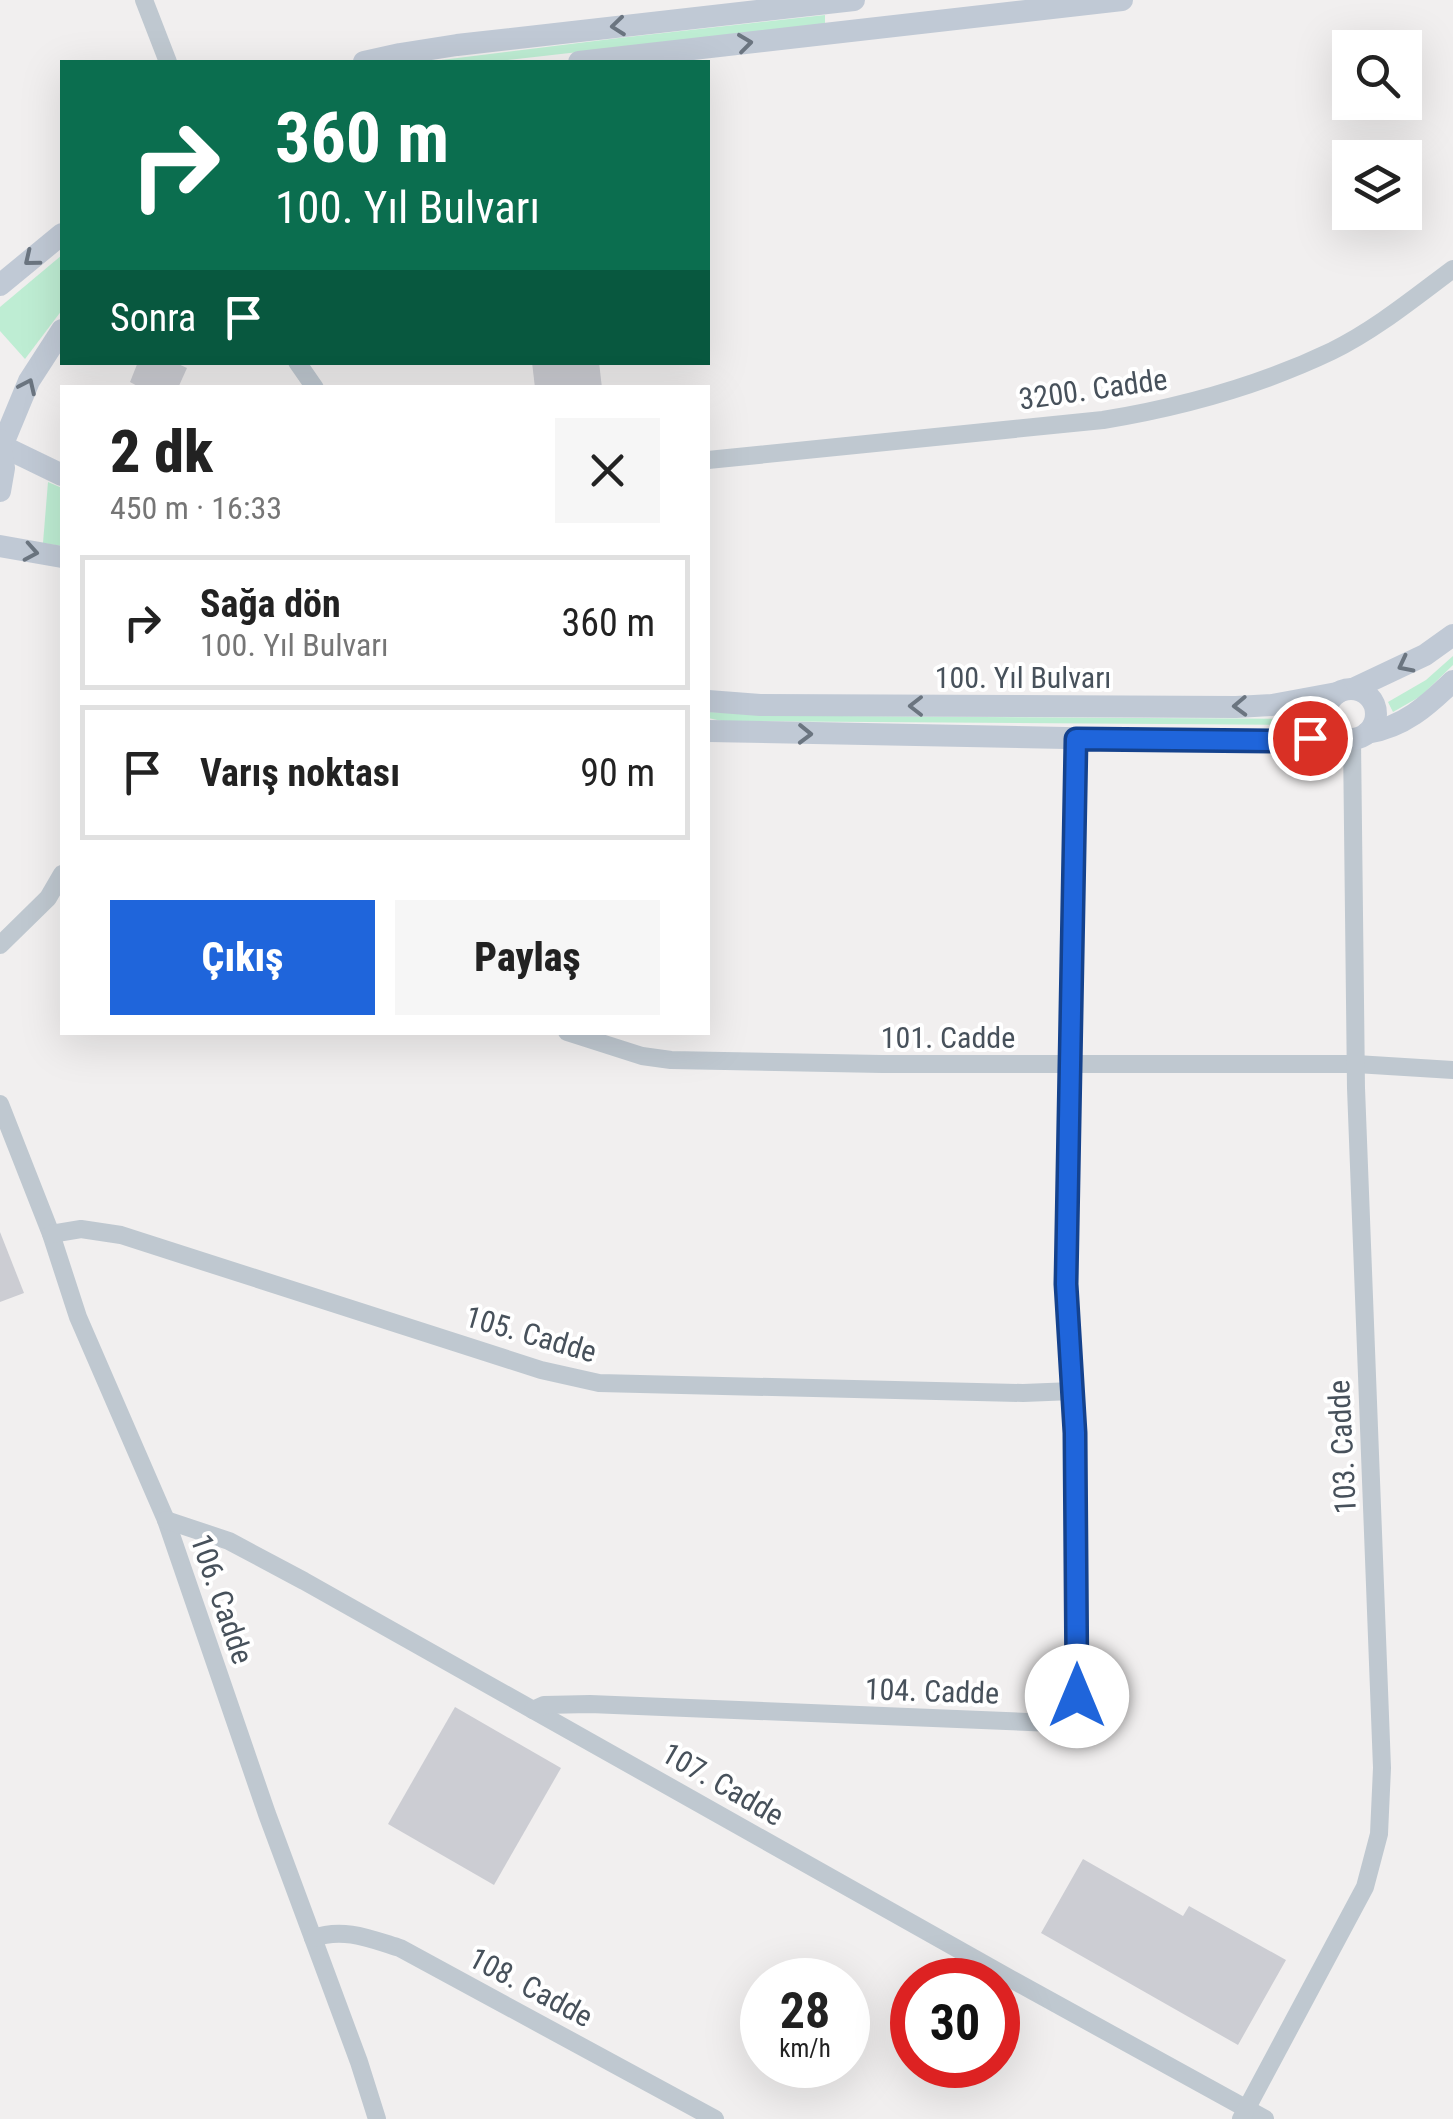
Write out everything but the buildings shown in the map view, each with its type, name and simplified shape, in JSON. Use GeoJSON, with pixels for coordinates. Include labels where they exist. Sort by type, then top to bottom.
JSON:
{"type":"FeatureCollection","features":[{"type":"Feature","properties":{"kind":"main road"},"geometry":{"type":"LineString","coordinates":[[596,60],[841,32],[974,9],[1122,0]]}},
{"type":"Feature","properties":{"kind":"main road"},"geometry":{"type":"LineString","coordinates":[[401,58],[534,35],[845,1]]}},
{"type":"Feature","properties":{"kind":"main road"},"geometry":{"type":"LineString","coordinates":[[0,286],[60,236]]}},
{"type":"Feature","properties":{"kind":"main road"},"geometry":{"type":"LineString","coordinates":[[0,491],[4,468],[1,443],[30,381],[60,333]]}},
{"type":"Feature","properties":{"kind":"main road"},"geometry":{"type":"LineString","coordinates":[[1,443],[60,475]]}},
{"type":"Feature","properties":{"kind":"main road"},"geometry":{"type":"LineString","coordinates":[[0,546],[60,557]]}},
{"type":"Feature","properties":{"kind":"main road","name":"100. Yıl Bulvarı"},"geometry":{"type":"LineString","coordinates":[[710,701],[1236,707],[1302,701],[1345,691],[1413,661],[1453,635]]}},
{"type":"Feature","properties":{"kind":"main road","name":"100. Yıl Bulvarı"},"geometry":{"type":"LineString","coordinates":[[710,730],[1284,741],[1352,736],[1394,727],[1428,705],[1453,681]]}},
{"type":"Feature","properties":{"kind":"main road"},"geometry":{"type":"LineString","coordinates":[[1345,691],[1368,696],[1376,719],[1352,736],[1331,730],[1325,714],[1327,706],[1345,691]]}},
{"type":"Feature","properties":{"kind":"street"},"geometry":{"type":"LineString","coordinates":[[144,0],[167,60]]}},
{"type":"Feature","properties":{"kind":"street"},"geometry":{"type":"LineString","coordinates":[[841,32],[845,1]]}},
{"type":"Feature","properties":{"kind":"street","name":"3200. Cadde"},"geometry":{"type":"LineString","coordinates":[[710,460],[1103,420],[1198,401],[1250,385],[1332,351],[1453,269]]}},
{"type":"Feature","properties":{"kind":"street","name":"103. Cadde"},"geometry":{"type":"LineString","coordinates":[[1244,2114],[1365,1887],[1381,1818],[1356,1064],[1352,736]]}},
{"type":"Feature","properties":{"kind":"street","name":"104. Cadde"},"geometry":{"type":"LineString","coordinates":[[533,1710],[544,1705],[590,1704],[1054,1723],[1074,1710],[1077,1696],[1073,1391],[1066,1284],[1076,739]]}},
{"type":"Feature","properties":{"kind":"street"},"geometry":{"type":"LineString","coordinates":[[0,946],[60,882]]}},
{"type":"Feature","properties":{"kind":"street","name":"101. Cadde"},"geometry":{"type":"LineString","coordinates":[[576,1035],[642,1056],[670,1060],[1356,1064],[1453,1070]]}},
{"type":"Feature","properties":{"kind":"street","name":"106. Cadde"},"geometry":{"type":"LineString","coordinates":[[0,1104],[51,1234],[78,1317],[166,1520],[377,2119]]}},
{"type":"Feature","properties":{"kind":"street","name":"105. Cadde"},"geometry":{"type":"LineString","coordinates":[[51,1234],[81,1229],[121,1235],[542,1370],[599,1383],[1073,1391]]}},
{"type":"Feature","properties":{"kind":"street","name":"107. Cadde"},"geometry":{"type":"LineString","coordinates":[[166,1520],[229,1541],[304,1580],[1244,2114],[1265,2119]]}},
{"type":"Feature","properties":{"kind":"street","name":"108. Cadde"},"geometry":{"type":"LineString","coordinates":[[313,1938],[331,1932],[352,1934],[400,1948],[714,2119]]}},
{"type":"Feature","properties":{"kind":"green space"},"geometry":{"type":"Polygon","coordinates":[[[825,15],[825,24],[508,60],[441,60],[825,15]]]}},
{"type":"Feature","properties":{"kind":"green space"},"geometry":{"type":"Polygon","coordinates":[[[60,257],[60,313],[25,359],[0,331],[0,307],[60,257]]]}},
{"type":"Feature","properties":{"kind":"green space"},"geometry":{"type":"Polygon","coordinates":[[[48,482],[60,487],[60,546],[43,543],[48,482]]]}},
{"type":"Feature","properties":{"kind":"green space"},"geometry":{"type":"Polygon","coordinates":[[[1453,656],[1453,665],[1421,696],[1393,712],[1388,702],[1426,680],[1453,656]]]}},
{"type":"Feature","properties":{"kind":"green space"},"geometry":{"type":"Polygon","coordinates":[[[710,712],[1304,719],[1304,725],[710,718],[710,712]]]}},
{"type":"Feature","properties":{"kind":"route"},"geometry":{"type":"LineString","coordinates":[[1077,1696],[1075,1433],[1066,1284],[1076,739],[1310,738]]}}]}
